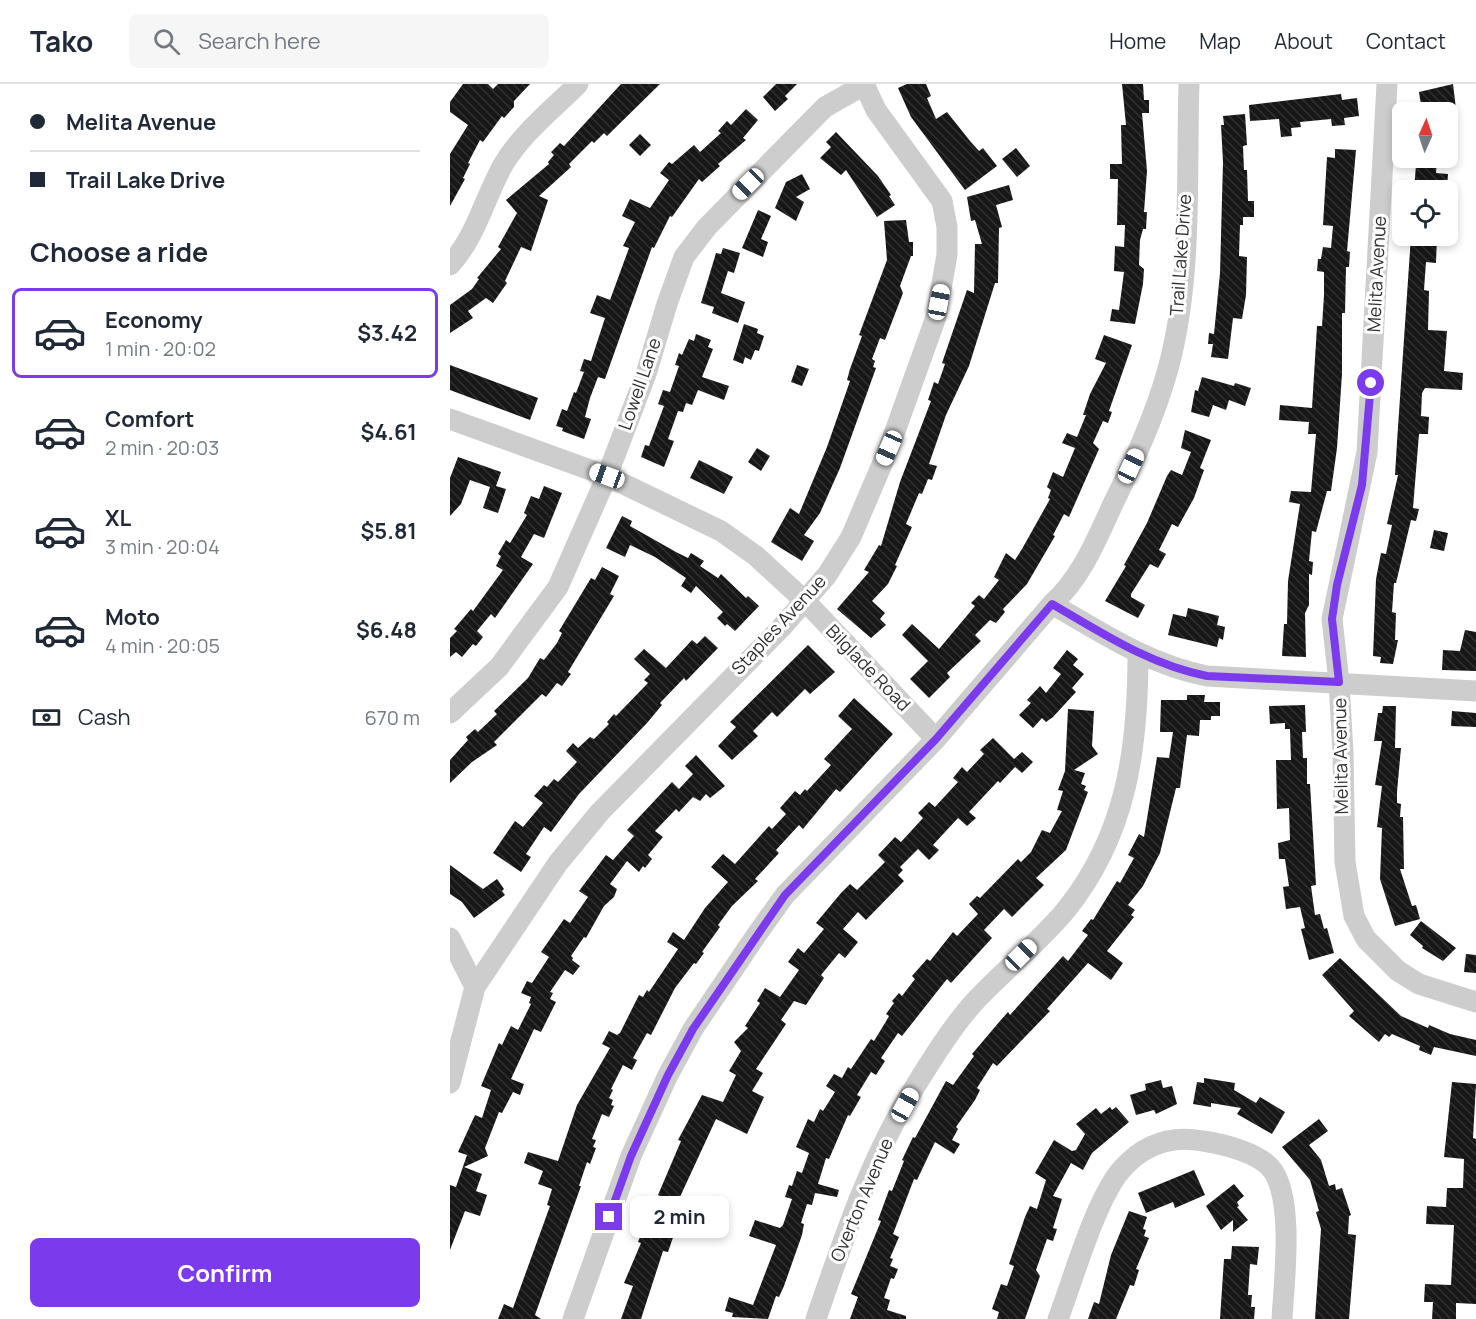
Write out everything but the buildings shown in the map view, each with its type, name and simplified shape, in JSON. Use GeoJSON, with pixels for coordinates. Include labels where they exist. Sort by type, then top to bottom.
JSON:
{"type":"FeatureCollection","features":[{"type":"Feature","properties":{"kind":"street"},"geometry":{"type":"LineString","coordinates":[[450,266],[473,235],[499,174],[514,149],[578,84]]}},
{"type":"Feature","properties":{"kind":"street","name":"Lowell Lane"},"geometry":{"type":"LineString","coordinates":[[450,713],[499,667],[558,587],[607,476],[646,374],[684,257],[707,226],[825,107],[864,84]]}},
{"type":"Feature","properties":{"kind":"street","name":"Staples Avenue"},"geometry":{"type":"LineString","coordinates":[[450,1083],[475,987],[558,863],[600,812],[806,602],[827,575],[851,537],[889,448],[936,317],[947,255],[947,227],[942,201],[885,124],[864,84]]}},
{"type":"Feature","properties":{"kind":"street","name":"Trail Lake Drive"},"geometry":{"type":"LineString","coordinates":[[573,1319],[631,1156],[668,1075],[693,1029],[785,895],[936,739],[1052,604],[1070,588],[1092,549],[1140,446],[1168,369],[1182,290],[1189,84]]}},
{"type":"Feature","properties":{"kind":"street","name":"Melita Avenue"},"geometry":{"type":"LineString","coordinates":[[1387,84],[1367,452],[1355,518],[1337,585],[1332,619],[1339,682],[1345,862],[1354,916],[1366,939],[1398,971],[1419,984],[1476,1002]]}},
{"type":"Feature","properties":{"kind":"street","name":"Bilglade Road"},"geometry":{"type":"LineString","coordinates":[[450,419],[607,476],[721,531],[756,556],[806,602],[936,739]]}},
{"type":"Feature","properties":{"kind":"street"},"geometry":{"type":"LineString","coordinates":[[1052,604],[1138,654],[1186,672],[1207,676],[1476,691]]}},
{"type":"Feature","properties":{"kind":"street","name":"Overton Avenue"},"geometry":{"type":"LineString","coordinates":[[816,1319],[833,1269],[875,1164],[915,1086],[977,999],[1065,911],[1090,876],[1112,835],[1130,768],[1136,717],[1138,654]]}},
{"type":"Feature","properties":{"kind":"street"},"geometry":{"type":"LineString","coordinates":[[450,938],[475,987]]}},
{"type":"Feature","properties":{"kind":"street"},"geometry":{"type":"LineString","coordinates":[[1058,1319],[1107,1191],[1120,1170],[1151,1144],[1169,1139],[1191,1139],[1222,1144],[1249,1154],[1273,1170],[1285,1210],[1282,1319]]}},
{"type":"Feature","properties":{"kind":"route"},"geometry":{"type":"LineString","coordinates":[[609,1217],[631,1156],[668,1075],[693,1029],[785,895],[936,739],[993,676],[1052,604],[1138,654],[1186,672],[1207,676],[1339,682],[1332,619],[1337,585],[1353,529],[1362,485],[1367,452],[1371,383]]}}]}
